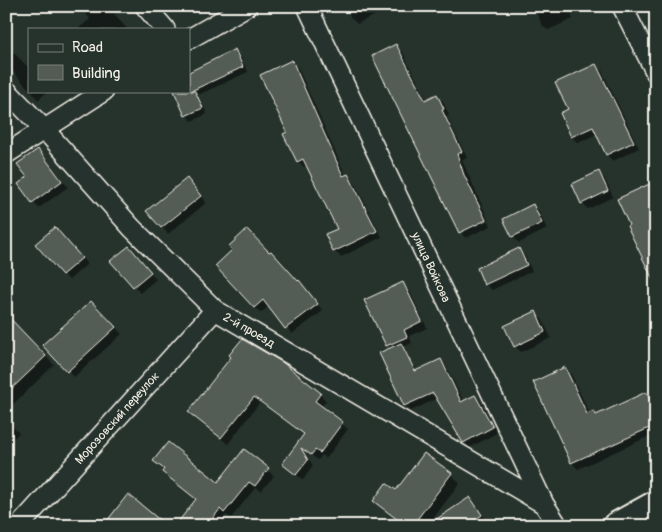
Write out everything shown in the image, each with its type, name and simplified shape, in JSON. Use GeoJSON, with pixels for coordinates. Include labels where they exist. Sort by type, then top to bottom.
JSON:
{"type":"FeatureCollection","features":[{"type":"Feature","properties":{"kind":"street"},"geometry":{"type":"LineString","coordinates":[[145,6],[164,28]]}},
{"type":"Feature","properties":{"kind":"street"},"geometry":{"type":"LineString","coordinates":[[190,38],[247,6]]}},
{"type":"Feature","properties":{"kind":"street","name":"улица Войкова"},"geometry":{"type":"LineString","coordinates":[[307,6],[544,504],[558,526]]}},
{"type":"Feature","properties":{"kind":"street"},"geometry":{"type":"LineString","coordinates":[[622,6],[656,73]]}},
{"type":"Feature","properties":{"kind":"street","name":"2-й проезд"},"geometry":{"type":"LineString","coordinates":[[6,90],[44,129],[132,228],[215,310],[544,504]]}},
{"type":"Feature","properties":{"kind":"street"},"geometry":{"type":"LineString","coordinates":[[6,154],[102,92]]}},
{"type":"Feature","properties":{"kind":"street","name":"Морозовский переулок"},"geometry":{"type":"LineString","coordinates":[[19,526],[215,310]]}},
{"type":"Feature","properties":{"kind":"street"},"geometry":{"type":"LineString","coordinates":[[616,526],[656,504]]}},
{"type":"Feature","properties":{"kind":"building"},"geometry":{"type":"Polygon","coordinates":[[[396,44],[425,100],[437,94],[444,109],[442,110],[462,152],[457,154],[464,175],[486,220],[459,233],[372,56],[396,44]]]}},
{"type":"Feature","properties":{"kind":"building"},"geometry":{"type":"Polygon","coordinates":[[[235,49],[243,67],[191,91],[195,91],[203,108],[185,116],[174,92],[190,92],[190,72],[235,49]]]}},
{"type":"Feature","properties":{"kind":"building"},"geometry":{"type":"Polygon","coordinates":[[[292,60],[343,176],[348,174],[377,231],[333,252],[325,234],[337,229],[303,159],[297,162],[283,134],[287,132],[260,75],[292,60]]]}},
{"type":"Feature","properties":{"kind":"building"},"geometry":{"type":"Polygon","coordinates":[[[596,64],[634,142],[606,155],[593,127],[571,137],[560,113],[568,109],[555,83],[596,64]]]}},
{"type":"Feature","properties":{"kind":"building"},"geometry":{"type":"Polygon","coordinates":[[[38,149],[62,181],[32,203],[18,184],[27,177],[17,164],[38,149]]]}},
{"type":"Feature","properties":{"kind":"building"},"geometry":{"type":"Polygon","coordinates":[[[599,171],[608,191],[581,204],[572,184],[599,171]]]}},
{"type":"Feature","properties":{"kind":"building"},"geometry":{"type":"Polygon","coordinates":[[[187,178],[201,196],[161,228],[146,211],[187,178]]]}},
{"type":"Feature","properties":{"kind":"building"},"geometry":{"type":"Polygon","coordinates":[[[656,181],[656,286],[627,226],[629,225],[617,199],[656,181]]]}},
{"type":"Feature","properties":{"kind":"building"},"geometry":{"type":"Polygon","coordinates":[[[533,204],[542,223],[512,237],[503,219],[533,204]]]}},
{"type":"Feature","properties":{"kind":"building"},"geometry":{"type":"Polygon","coordinates":[[[55,227],[82,258],[62,275],[35,244],[55,227]]]}},
{"type":"Feature","properties":{"kind":"building"},"geometry":{"type":"Polygon","coordinates":[[[247,229],[299,280],[318,304],[285,329],[263,300],[254,308],[215,266],[232,250],[229,246],[247,229]]]}},
{"type":"Feature","properties":{"kind":"building"},"geometry":{"type":"Polygon","coordinates":[[[129,246],[151,272],[133,287],[110,261],[129,246]]]}},
{"type":"Feature","properties":{"kind":"building"},"geometry":{"type":"Polygon","coordinates":[[[519,248],[527,265],[484,285],[477,268],[519,248]]]}},
{"type":"Feature","properties":{"kind":"building"},"geometry":{"type":"Polygon","coordinates":[[[403,282],[422,321],[404,330],[407,337],[386,346],[364,300],[403,282]]]}},
{"type":"Feature","properties":{"kind":"building"},"geometry":{"type":"Polygon","coordinates":[[[91,301],[116,327],[67,372],[42,345],[91,301]]]}},
{"type":"Feature","properties":{"kind":"building"},"geometry":{"type":"Polygon","coordinates":[[[536,311],[545,332],[514,347],[504,326],[536,311]]]}},
{"type":"Feature","properties":{"kind":"building"},"geometry":{"type":"Polygon","coordinates":[[[6,314],[46,356],[6,394],[6,314]]]}},
{"type":"Feature","properties":{"kind":"building"},"geometry":{"type":"Polygon","coordinates":[[[242,339],[282,362],[321,393],[315,401],[343,422],[320,453],[315,450],[311,455],[301,448],[308,460],[296,475],[282,464],[304,434],[254,397],[221,438],[188,412],[231,357],[229,355],[242,339]]]}},
{"type":"Feature","properties":{"kind":"building"},"geometry":{"type":"Polygon","coordinates":[[[401,343],[415,371],[441,359],[461,402],[475,395],[493,427],[463,443],[433,393],[404,406],[379,353],[401,343]]]}},
{"type":"Feature","properties":{"kind":"building"},"geometry":{"type":"Polygon","coordinates":[[[565,367],[587,414],[594,411],[596,415],[646,392],[656,412],[656,425],[571,463],[533,382],[565,367]]]}},
{"type":"Feature","properties":{"kind":"building"},"geometry":{"type":"Polygon","coordinates":[[[168,442],[218,482],[244,449],[269,468],[255,486],[249,482],[224,513],[220,509],[207,526],[175,526],[196,499],[162,472],[164,469],[153,461],[168,442]]]}},
{"type":"Feature","properties":{"kind":"building"},"geometry":{"type":"Polygon","coordinates":[[[424,453],[452,473],[412,526],[406,526],[373,501],[386,483],[396,490],[424,453]]]}},
{"type":"Feature","properties":{"kind":"building"},"geometry":{"type":"Polygon","coordinates":[[[128,494],[167,526],[103,526],[128,494]]]}},
{"type":"Feature","properties":{"kind":"building"},"geometry":{"type":"Polygon","coordinates":[[[470,497],[482,515],[466,526],[426,526],[470,497]]]}}]}
